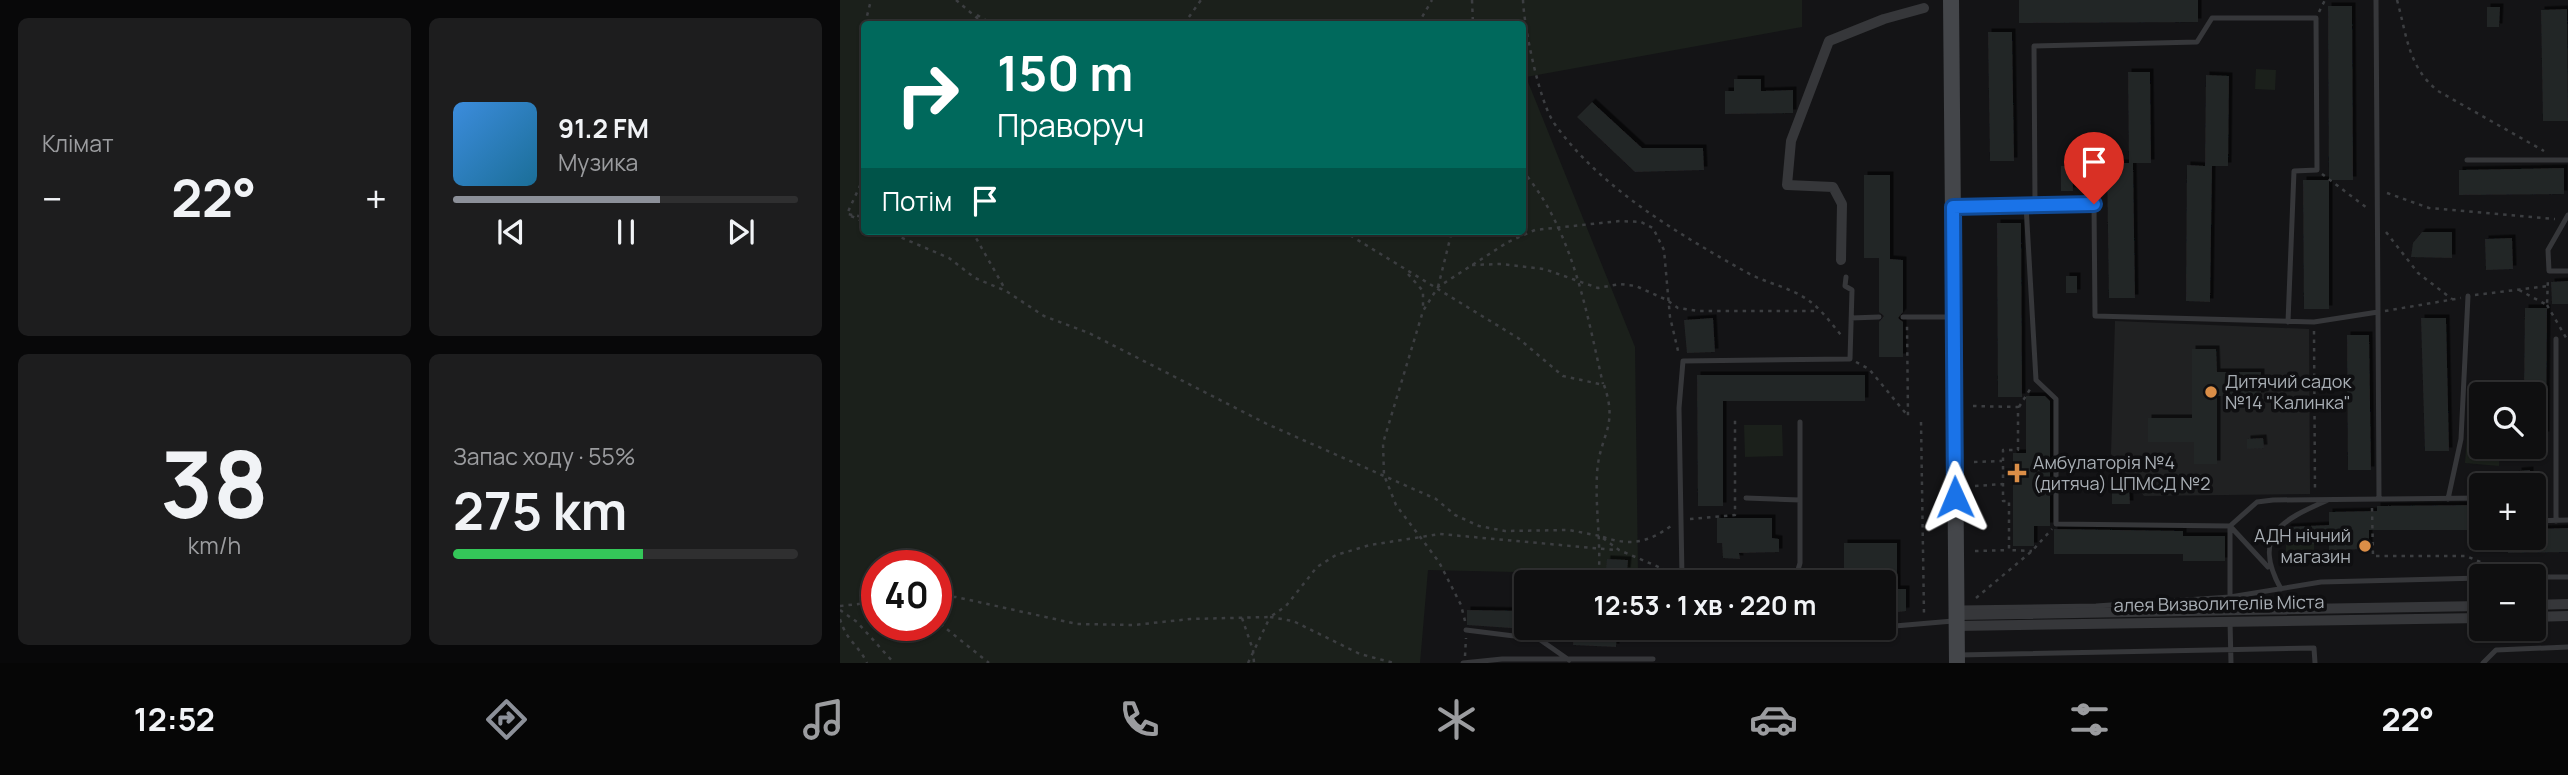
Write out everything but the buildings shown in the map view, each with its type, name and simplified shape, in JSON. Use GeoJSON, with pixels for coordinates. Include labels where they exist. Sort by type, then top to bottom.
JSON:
{"type":"FeatureCollection","features":[{"type":"Feature","properties":{"kind":"street"},"geometry":{"type":"LineString","coordinates":[[1951,0],[1956,659]]}},
{"type":"Feature","properties":{"kind":"street"},"geometry":{"type":"LineString","coordinates":[[1841,260],[1842,204],[1833,187],[1787,185],[1791,141],[1829,41],[1884,19],[1924,8]]}},
{"type":"Feature","properties":{"kind":"street"},"geometry":{"type":"LineString","coordinates":[[2546,605],[2568,604]]}},
{"type":"Feature","properties":{"kind":"street","name":"алея Визволителів Міста"},"geometry":{"type":"LineString","coordinates":[[2230,616],[2469,607]]}},
{"type":"Feature","properties":{"kind":"street"},"geometry":{"type":"LineString","coordinates":[[2546,617],[2568,616]]}},
{"type":"Feature","properties":{"kind":"street","name":"алея Визволителів Міста"},"geometry":{"type":"LineString","coordinates":[[1956,618],[2469,618]]}},
{"type":"Feature","properties":{"kind":"lane"},"geometry":{"type":"LineString","coordinates":[[2376,0],[2376,499]]}},
{"type":"Feature","properties":{"kind":"lane"},"geometry":{"type":"LineString","coordinates":[[2035,205],[2034,46],[2197,42],[2212,18],[2316,18],[2317,170],[2294,171],[2288,322]]}},
{"type":"Feature","properties":{"kind":"lane"},"geometry":{"type":"LineString","coordinates":[[2467,160],[2566,160]]}},
{"type":"Feature","properties":{"kind":"lane"},"geometry":{"type":"LineString","coordinates":[[1953,207],[2094,204],[2095,316],[2314,323],[2378,312]]}},
{"type":"Feature","properties":{"kind":"lane"},"geometry":{"type":"LineString","coordinates":[[2026,205],[2036,380],[2056,399],[2056,524],[2230,526],[2257,502],[2469,498]]}},
{"type":"Feature","properties":{"kind":"lane"},"geometry":{"type":"LineString","coordinates":[[2566,218],[2548,250],[2549,271],[2568,271]]}},
{"type":"Feature","properties":{"kind":"lane"},"geometry":{"type":"LineString","coordinates":[[1682,570],[1682,361],[1850,359],[1852,290],[1845,286],[1846,277]]}},
{"type":"Feature","properties":{"kind":"lane"},"geometry":{"type":"LineString","coordinates":[[2448,499],[2461,439],[2468,296]]}},
{"type":"Feature","properties":{"kind":"lane"},"geometry":{"type":"LineString","coordinates":[[1851,318],[1879,317]]}},
{"type":"Feature","properties":{"kind":"lane"},"geometry":{"type":"LineString","coordinates":[[1905,317],[1954,317]]}},
{"type":"Feature","properties":{"kind":"lane"},"geometry":{"type":"LineString","coordinates":[[2556,339],[2556,520]]}},
{"type":"Feature","properties":{"kind":"lane"},"geometry":{"type":"LineString","coordinates":[[1798,570],[1800,422]]}},
{"type":"Feature","properties":{"kind":"lane"},"geometry":{"type":"LineString","coordinates":[[1746,498],[1800,500]]}},
{"type":"Feature","properties":{"kind":"lane"},"geometry":{"type":"LineString","coordinates":[[2269,568],[2267,552],[2273,535],[2283,523],[2331,499]]}},
{"type":"Feature","properties":{"kind":"lane"},"geometry":{"type":"LineString","coordinates":[[2546,520],[2568,520]]}},
{"type":"Feature","properties":{"kind":"lane"},"geometry":{"type":"LineString","coordinates":[[2230,526],[2269,568],[2281,589]]}},
{"type":"Feature","properties":{"kind":"lane"},"geometry":{"type":"LineString","coordinates":[[2230,526],[2231,663]]}},
{"type":"Feature","properties":{"kind":"lane"},"geometry":{"type":"LineString","coordinates":[[2546,577],[2568,577]]}},
{"type":"Feature","properties":{"kind":"lane"},"geometry":{"type":"LineString","coordinates":[[1896,626],[1956,618],[2230,597],[2320,582],[2469,578]]}},
{"type":"Feature","properties":{"kind":"lane"},"geometry":{"type":"LineString","coordinates":[[1466,630],[1539,639],[1569,661]]}},
{"type":"Feature","properties":{"kind":"lane"},"geometry":{"type":"LineString","coordinates":[[1956,659],[2314,648],[2315,663]]}},
{"type":"Feature","properties":{"kind":"lane"},"geometry":{"type":"LineString","coordinates":[[2483,663],[2496,650],[2568,648]]}},
{"type":"Feature","properties":{"kind":"lane"},"geometry":{"type":"LineString","coordinates":[[1463,663],[1653,659]]}},
{"type":"Feature","properties":{"kind":"path"},"geometry":{"type":"LineString","coordinates":[[866,21],[871,0]]}},
{"type":"Feature","properties":{"kind":"path"},"geometry":{"type":"LineString","coordinates":[[956,0],[987,21]]}},
{"type":"Feature","properties":{"kind":"path"},"geometry":{"type":"LineString","coordinates":[[1186,21],[1201,0]]}},
{"type":"Feature","properties":{"kind":"path"},"geometry":{"type":"LineString","coordinates":[[1420,21],[1432,0]]}},
{"type":"Feature","properties":{"kind":"path"},"geometry":{"type":"LineString","coordinates":[[1472,0],[1473,21]]}},
{"type":"Feature","properties":{"kind":"path"},"geometry":{"type":"LineString","coordinates":[[1523,0],[1524,21]]}},
{"type":"Feature","properties":{"kind":"path"},"geometry":{"type":"LineString","coordinates":[[2316,18],[2325,0]]}},
{"type":"Feature","properties":{"kind":"path"},"geometry":{"type":"LineString","coordinates":[[2398,0],[2415,67],[2423,79],[2498,126],[2566,160]]}},
{"type":"Feature","properties":{"kind":"path"},"geometry":{"type":"LineString","coordinates":[[972,12],[981,21]]}},
{"type":"Feature","properties":{"kind":"path"},"geometry":{"type":"LineString","coordinates":[[1526,27],[1542,95],[1553,121],[1587,160],[1669,226],[1751,274],[1807,299],[1850,345]]}},
{"type":"Feature","properties":{"kind":"path"},"geometry":{"type":"LineString","coordinates":[[2317,170],[2378,217],[2395,246],[2418,273],[2452,299]]}},
{"type":"Feature","properties":{"kind":"path"},"geometry":{"type":"LineString","coordinates":[[1526,175],[1536,187],[1581,283],[1611,406],[1611,424],[1597,470],[1596,505],[1601,548],[1599,570]]}},
{"type":"Feature","properties":{"kind":"path"},"geometry":{"type":"LineString","coordinates":[[847,214],[861,184]]}},
{"type":"Feature","properties":{"kind":"path"},"geometry":{"type":"LineString","coordinates":[[2377,189],[2407,203],[2429,208],[2566,218]]}},
{"type":"Feature","properties":{"kind":"path"},"geometry":{"type":"LineString","coordinates":[[840,212],[861,218]]}},
{"type":"Feature","properties":{"kind":"path"},"geometry":{"type":"LineString","coordinates":[[1526,234],[1556,227],[1620,221],[1642,222],[1653,228],[1664,250],[1667,300],[1675,347],[1682,361]]}},
{"type":"Feature","properties":{"kind":"path"},"geometry":{"type":"LineString","coordinates":[[895,235],[949,258],[975,278],[1006,291],[1044,316],[1088,334],[1267,424],[1436,499],[1455,515],[1479,526],[1505,531],[1569,530],[1625,544],[1655,538],[1680,520],[1735,516],[1735,421]]}},
{"type":"Feature","properties":{"kind":"path"},"geometry":{"type":"LineString","coordinates":[[974,235],[1006,291]]}},
{"type":"Feature","properties":{"kind":"path"},"geometry":{"type":"LineString","coordinates":[[1351,235],[1370,245],[1406,272],[1423,291],[1423,311]]}},
{"type":"Feature","properties":{"kind":"path"},"geometry":{"type":"LineString","coordinates":[[1451,235],[1438,286],[1423,311],[1383,443],[1384,475],[1396,505],[1439,562],[1461,605],[1466,630],[1463,663]]}},
{"type":"Feature","properties":{"kind":"path"},"geometry":{"type":"LineString","coordinates":[[1438,286],[1469,265],[1524,235]]}},
{"type":"Feature","properties":{"kind":"path"},"geometry":{"type":"LineString","coordinates":[[1469,265],[1501,264],[1544,270],[1598,288],[1620,284],[1636,286],[1678,308],[1698,311],[1820,311]]}},
{"type":"Feature","properties":{"kind":"path"},"geometry":{"type":"LineString","coordinates":[[2547,305],[2549,271]]}},
{"type":"Feature","properties":{"kind":"path"},"geometry":{"type":"LineString","coordinates":[[1406,272],[1438,286],[1518,338],[1563,376],[1604,385]]}},
{"type":"Feature","properties":{"kind":"path"},"geometry":{"type":"LineString","coordinates":[[2517,290],[2547,305],[2568,341]]}},
{"type":"Feature","properties":{"kind":"path"},"geometry":{"type":"LineString","coordinates":[[1850,359],[1869,369],[1908,416],[1905,317]]}},
{"type":"Feature","properties":{"kind":"path"},"geometry":{"type":"LineString","coordinates":[[2314,323],[2315,499]]}},
{"type":"Feature","properties":{"kind":"path"},"geometry":{"type":"LineString","coordinates":[[2009,550],[2009,501],[2003,501],[2003,450],[2018,450],[2018,407],[2036,380]]}},
{"type":"Feature","properties":{"kind":"path"},"geometry":{"type":"LineString","coordinates":[[1973,406],[2018,407]]}},
{"type":"Feature","properties":{"kind":"path"},"geometry":{"type":"LineString","coordinates":[[1921,422],[1924,624]]}},
{"type":"Feature","properties":{"kind":"path"},"geometry":{"type":"LineString","coordinates":[[1974,462],[2003,461]]}},
{"type":"Feature","properties":{"kind":"path"},"geometry":{"type":"LineString","coordinates":[[1975,486],[2003,484]]}},
{"type":"Feature","properties":{"kind":"path"},"geometry":{"type":"LineString","coordinates":[[2376,499],[2373,556],[2466,556],[2484,564]]}},
{"type":"Feature","properties":{"kind":"path"},"geometry":{"type":"LineString","coordinates":[[1976,598],[2032,551],[2056,524]]}},
{"type":"Feature","properties":{"kind":"path"},"geometry":{"type":"LineString","coordinates":[[1248,663],[1270,617],[1286,607],[1317,566],[1336,555],[1370,545],[1421,537],[1474,535],[1619,550]]}},
{"type":"Feature","properties":{"kind":"path"},"geometry":{"type":"LineString","coordinates":[[1600,536],[1619,550],[1666,570]]}},
{"type":"Feature","properties":{"kind":"path"},"geometry":{"type":"LineString","coordinates":[[1975,551],[2032,551]]}},
{"type":"Feature","properties":{"kind":"path"},"geometry":{"type":"LineString","coordinates":[[952,597],[1077,624],[1134,625],[1270,617],[1293,621],[1360,654],[1395,663]]}},
{"type":"Feature","properties":{"kind":"path"},"geometry":{"type":"LineString","coordinates":[[840,608],[861,604]]}},
{"type":"Feature","properties":{"kind":"path"},"geometry":{"type":"LineString","coordinates":[[840,608],[858,622],[894,663]]}},
{"type":"Feature","properties":{"kind":"path"},"geometry":{"type":"LineString","coordinates":[[1241,618],[1253,650],[1254,663]]}},
{"type":"Feature","properties":{"kind":"path"},"geometry":{"type":"LineString","coordinates":[[840,619],[846,639],[863,654],[867,663]]}},
{"type":"Feature","properties":{"kind":"path"},"geometry":{"type":"LineString","coordinates":[[952,632],[989,663]]}},
{"type":"Feature","properties":{"kind":"shaded area"},"geometry":{"type":"Polygon","coordinates":[[[840,0],[1802,0],[1802,27],[1526,77],[1635,347],[1638,570],[1428,570],[1420,663],[840,663],[840,0]]]}},
{"type":"Feature","properties":{"kind":"shaded area"},"geometry":{"type":"Polygon","coordinates":[[[2256,69],[2276,70],[2275,90],[2255,89],[2256,69]]]}},
{"type":"Feature","properties":{"kind":"shaded area","name":"Дитячий садок №14 \"Калинка\""},"geometry":{"type":"Polygon","coordinates":[[[2115,321],[2309,329],[2310,494],[2144,496],[2111,454],[2115,321]]]}},
{"type":"Feature","properties":{"kind":"shaded area"},"geometry":{"type":"Polygon","coordinates":[[[2469,408],[2469,459],[2499,459],[2499,466],[2465,463],[2469,408]]]}},
{"type":"Feature","properties":{"kind":"shaded area"},"geometry":{"type":"Polygon","coordinates":[[[1744,425],[1782,425],[1783,456],[1745,457],[1744,425]]]}},
{"type":"Feature","properties":{"kind":"shaded area"},"geometry":{"type":"Polygon","coordinates":[[[2286,544],[2314,544],[2314,563],[2286,564],[2286,544]]]}},
{"type":"Feature","properties":{"kind":"place","name":"Дитячий садок №14 \"Калинка\""},"geometry":{"type":"Point","coordinates":[2211,392]}},
{"type":"Feature","properties":{"kind":"place","name":"Амбулаторія №4 (дитяча) ЦПМСД №2"},"geometry":{"type":"Point","coordinates":[2017,473]}},
{"type":"Feature","properties":{"kind":"place","name":"АДН нічний магазин"},"geometry":{"type":"Point","coordinates":[2365,546]}},
{"type":"Feature","properties":{"kind":"route"},"geometry":{"type":"LineString","coordinates":[[1955,497],[1953,207],[2094,204]]}}]}
